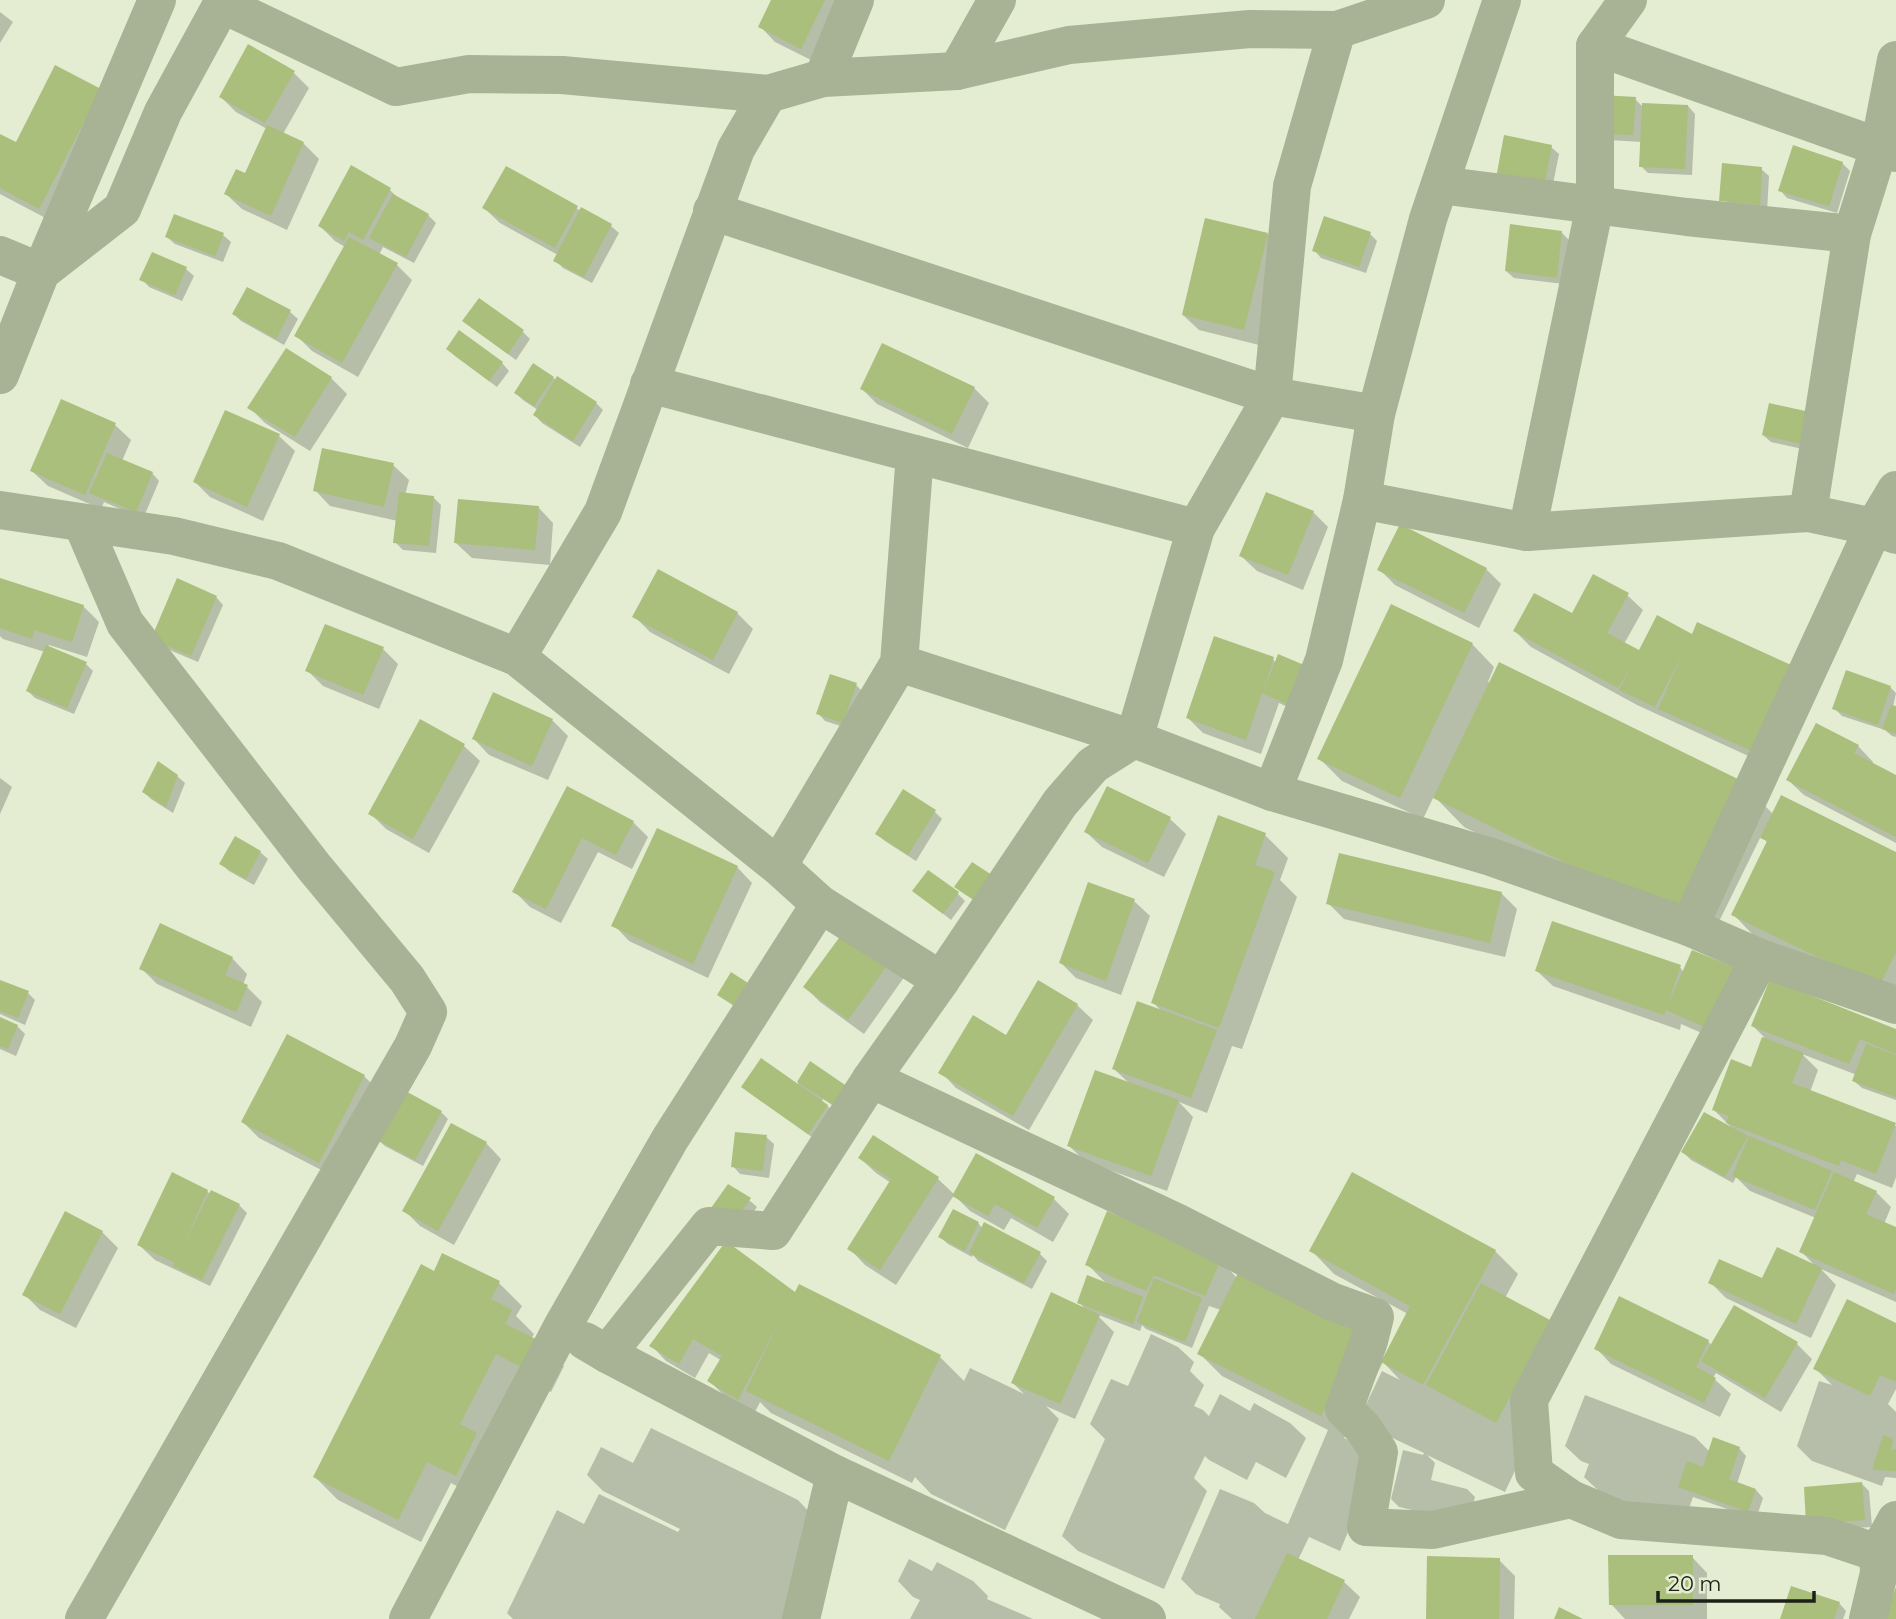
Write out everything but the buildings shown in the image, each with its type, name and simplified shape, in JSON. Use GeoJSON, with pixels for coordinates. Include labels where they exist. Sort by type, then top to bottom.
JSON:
{"type":"FeatureCollection","features":[{"type":"Feature","properties":{"kind":"street"},"geometry":{"type":"LineString","coordinates":[[0,375],[41,272],[158,0]]}},
{"type":"Feature","properties":{"kind":"street"},"geometry":{"type":"LineString","coordinates":[[822,78],[855,0]]}},
{"type":"Feature","properties":{"kind":"street"},"geometry":{"type":"LineString","coordinates":[[957,71],[998,0]]}},
{"type":"Feature","properties":{"kind":"street"},"geometry":{"type":"LineString","coordinates":[[41,272],[122,209],[163,113],[222,4],[396,87],[469,74],[562,75],[768,94],[822,78],[957,71],[1069,45],[1250,29],[1337,30],[1426,0]]}},
{"type":"Feature","properties":{"kind":"street"},"geometry":{"type":"LineString","coordinates":[[1272,792],[1324,660],[1362,500],[1376,414],[1428,219],[1502,0]]}},
{"type":"Feature","properties":{"kind":"street"},"geometry":{"type":"LineString","coordinates":[[1527,532],[1595,205],[1595,47],[1628,0]]}},
{"type":"Feature","properties":{"kind":"street"},"geometry":{"type":"LineString","coordinates":[[607,1354],[709,1226],[773,1231],[871,1079],[1060,803],[1093,765],[1134,738],[1196,528],[1272,396],[1292,186],[1337,30]]}},
{"type":"Feature","properties":{"kind":"street"},"geometry":{"type":"LineString","coordinates":[[1595,47],[1887,150]]}},
{"type":"Feature","properties":{"kind":"street"},"geometry":{"type":"LineString","coordinates":[[1808,513],[1852,234],[1887,150],[1896,60]]}},
{"type":"Feature","properties":{"kind":"street"},"geometry":{"type":"LineString","coordinates":[[517,657],[603,512],[736,149],[768,94]]}},
{"type":"Feature","properties":{"kind":"street"},"geometry":{"type":"LineString","coordinates":[[1440,185],[1687,217],[1852,234]]}},
{"type":"Feature","properties":{"kind":"street"},"geometry":{"type":"LineString","coordinates":[[712,211],[1272,396],[1376,414]]}},
{"type":"Feature","properties":{"kind":"street"},"geometry":{"type":"LineString","coordinates":[[0,256],[41,272]]}},
{"type":"Feature","properties":{"kind":"street"},"geometry":{"type":"LineString","coordinates":[[649,384],[1196,528]]}},
{"type":"Feature","properties":{"kind":"street"},"geometry":{"type":"LineString","coordinates":[[778,866],[899,663],[915,454]]}},
{"type":"Feature","properties":{"kind":"street"},"geometry":{"type":"LineString","coordinates":[[1689,926],[1885,531],[1896,490]]}},
{"type":"Feature","properties":{"kind":"street"},"geometry":{"type":"LineString","coordinates":[[1362,500],[1527,532],[1808,513],[1885,531]]}},
{"type":"Feature","properties":{"kind":"street"},"geometry":{"type":"LineString","coordinates":[[0,510],[174,536],[278,561],[517,657],[778,866],[820,904],[941,980]]}},
{"type":"Feature","properties":{"kind":"street"},"geometry":{"type":"LineString","coordinates":[[82,523],[125,623],[314,867],[407,979],[428,1012],[413,1046],[84,1619]]}},
{"type":"Feature","properties":{"kind":"street"},"geometry":{"type":"LineString","coordinates":[[899,663],[1134,738],[1272,792],[1491,856],[1689,926],[1760,958],[1896,1004]]}},
{"type":"Feature","properties":{"kind":"street"},"geometry":{"type":"LineString","coordinates":[[408,1619],[562,1327],[670,1139],[820,904]]}},
{"type":"Feature","properties":{"kind":"street"},"geometry":{"type":"LineString","coordinates":[[1760,958],[1529,1400],[1534,1473],[1571,1499],[1621,1520],[1827,1536],[1878,1553]]}},
{"type":"Feature","properties":{"kind":"street"},"geometry":{"type":"LineString","coordinates":[[871,1079],[1176,1222],[1333,1302],[1375,1317],[1344,1409],[1363,1428],[1379,1452],[1366,1527],[1433,1530],[1571,1499]]}},
{"type":"Feature","properties":{"kind":"street"},"geometry":{"type":"LineString","coordinates":[[562,1327],[607,1354],[835,1474],[1147,1619]]}},
{"type":"Feature","properties":{"kind":"street"},"geometry":{"type":"LineString","coordinates":[[802,1619],[835,1474]]}},
{"type":"Feature","properties":{"kind":"street"},"geometry":{"type":"LineString","coordinates":[[1868,1619],[1879,1573],[1878,1553],[1896,1520]]}}]}
